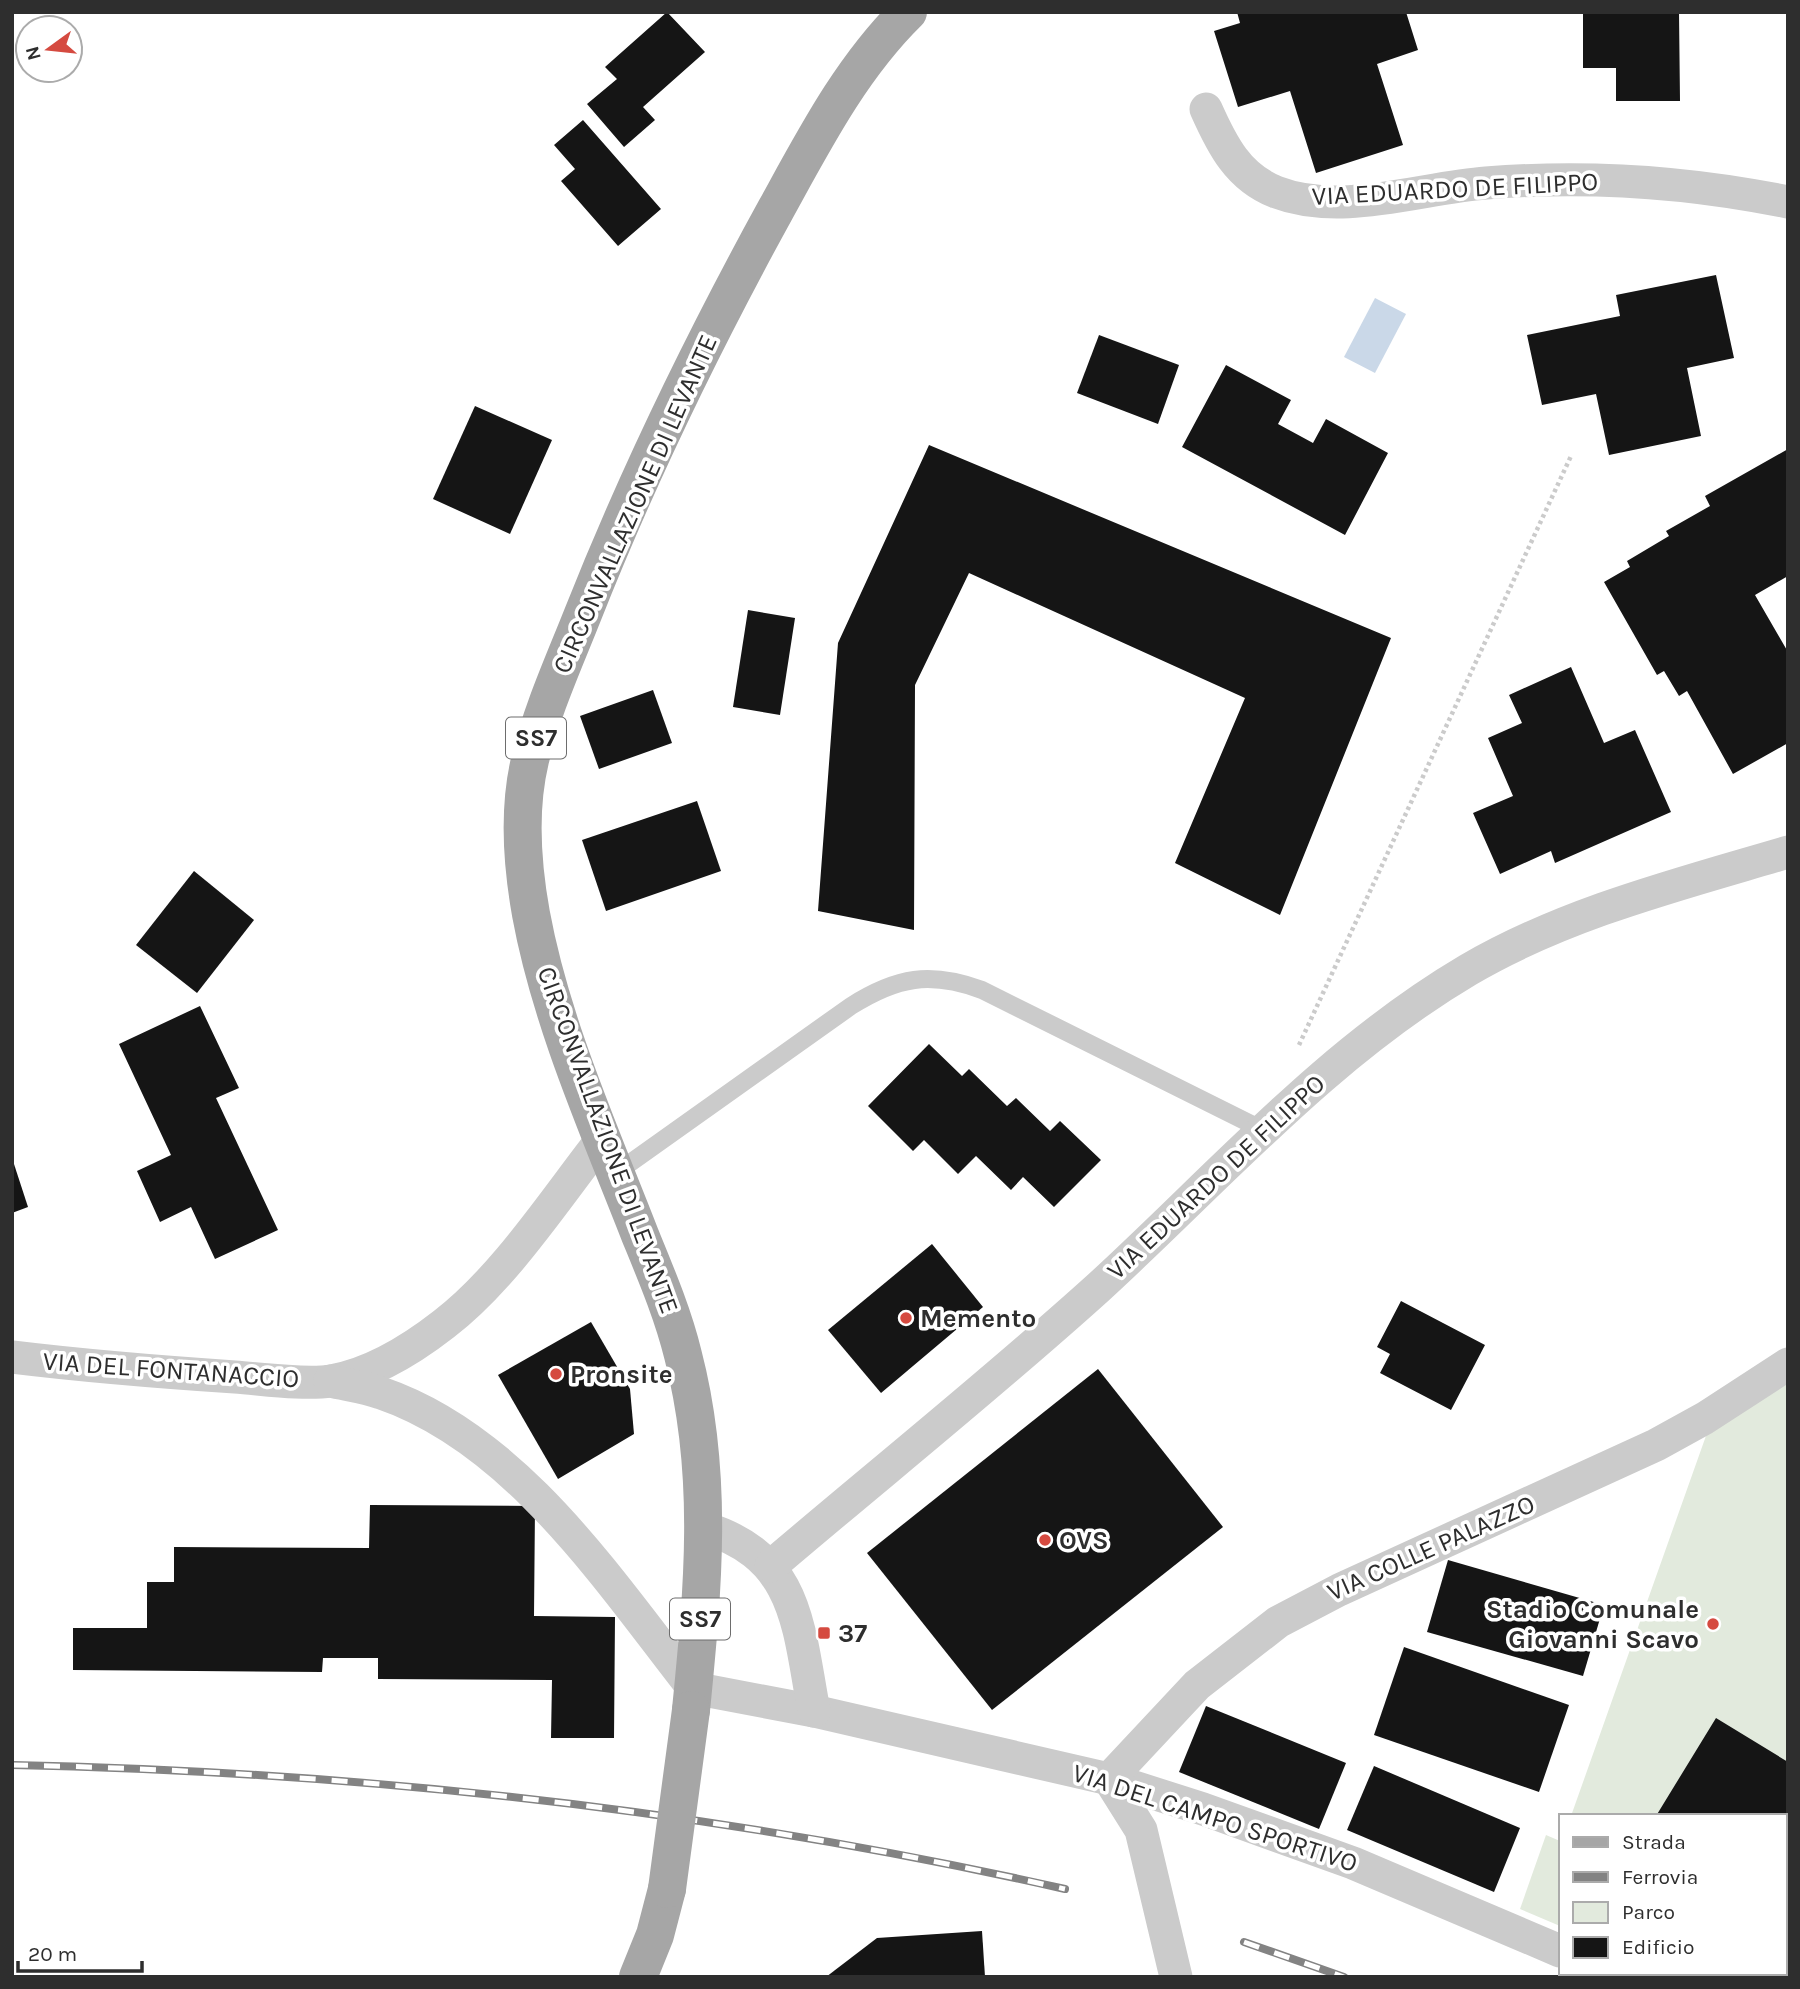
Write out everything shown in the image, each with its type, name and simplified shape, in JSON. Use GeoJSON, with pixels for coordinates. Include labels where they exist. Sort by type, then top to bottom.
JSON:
{"type":"FeatureCollection","features":[{"type":"Feature","properties":{"kind":"main road","name":"CIRCONVALLAZIONE DI LEVANTE"},"geometry":{"type":"LineString","coordinates":[[638,1977],[655,1935],[667,1889],[692,1699],[705,1528],[702,1451],[682,1349],[548,983],[532,916],[523,831],[526,779],[533,747],[608,551],[725,304],[833,110],[868,58],[904,14]]}},
{"type":"Feature","properties":{"kind":"street","name":"VIA EDUARDO DE FILIPPO"},"geometry":{"type":"LineString","coordinates":[[1206,109],[1226,152],[1245,173],[1267,188],[1294,197],[1357,200],[1487,183],[1565,180],[1709,190],[1788,202]]}},
{"type":"Feature","properties":{"kind":"street","name":"VIA EDUARDO DE FILIPPO"},"geometry":{"type":"LineString","coordinates":[[771,1566],[1100,1286],[1261,1129],[1382,1028],[1489,958],[1535,936],[1609,908],[1788,852]]}},
{"type":"Feature","properties":{"kind":"street","name":"VIA DEL FONTANACCIO"},"geometry":{"type":"LineString","coordinates":[[330,1381],[407,1350],[446,1323],[610,1156]]}},
{"type":"Feature","properties":{"kind":"street","name":"VIA DEL FONTANACCIO"},"geometry":{"type":"LineString","coordinates":[[12,1357],[142,1371],[330,1381],[381,1393],[431,1415],[478,1445],[530,1492],[579,1546],[692,1699]]}},
{"type":"Feature","properties":{"kind":"street","name":"VIA COLLE PALAZZO"},"geometry":{"type":"LineString","coordinates":[[1109,1780],[1197,1685],[1278,1622],[1339,1590],[1656,1445],[1705,1418],[1788,1364]]}},
{"type":"Feature","properties":{"kind":"street"},"geometry":{"type":"LineString","coordinates":[[705,1528],[737,1539],[771,1566],[794,1616],[814,1711]]}},
{"type":"Feature","properties":{"kind":"street","name":"VIA DEL CAMPO SPORTIVO"},"geometry":{"type":"LineString","coordinates":[[692,1699],[814,1711],[1109,1780],[1214,1812],[1353,1863],[1559,1951]]}},
{"type":"Feature","properties":{"kind":"street"},"geometry":{"type":"LineString","coordinates":[[1109,1780],[1141,1830],[1176,1977]]}},
{"type":"Feature","properties":{"kind":"lane"},"geometry":{"type":"LineString","coordinates":[[610,1156],[851,1006],[883,988],[916,978],[951,980],[982,990],[1261,1129]]}},
{"type":"Feature","properties":{"kind":"path"},"geometry":{"type":"LineString","coordinates":[[1296,1053],[1571,456]]}},
{"type":"Feature","properties":{"kind":"green space","name":"Stadio Comunale Giovanni Scavo"},"geometry":{"type":"Polygon","coordinates":[[[1788,1380],[1788,1977],[1676,1975],[1786,1975],[1786,1814],[1572,1814],[1707,1433],[1788,1380]]]}},
{"type":"Feature","properties":{"kind":"green space"},"geometry":{"type":"Polygon","coordinates":[[[1546,1835],[1559,1841],[1559,1926],[1520,1909],[1546,1835]]]}},
{"type":"Feature","properties":{"kind":"water"},"geometry":{"type":"Polygon","coordinates":[[[1375,298],[1406,314],[1375,373],[1344,357],[1375,298]]]}},
{"type":"Feature","properties":{"kind":"building"},"geometry":{"type":"Polygon","coordinates":[[[667,12],[705,52],[643,107],[655,120],[624,147],[587,104],[617,79],[605,67],[667,12]]]}},
{"type":"Feature","properties":{"kind":"building"},"geometry":{"type":"Polygon","coordinates":[[[1237,12],[1406,12],[1418,50],[1377,64],[1403,145],[1316,173],[1290,91],[1238,107],[1214,31],[1240,23],[1237,12]]]}},
{"type":"Feature","properties":{"kind":"building"},"geometry":{"type":"Polygon","coordinates":[[[1583,12],[1679,12],[1680,101],[1616,101],[1616,68],[1583,68],[1583,12]]]}},
{"type":"Feature","properties":{"kind":"building"},"geometry":{"type":"Polygon","coordinates":[[[583,120],[661,209],[618,246],[561,181],[575,169],[554,145],[583,120]]]}},
{"type":"Feature","properties":{"kind":"building"},"geometry":{"type":"Polygon","coordinates":[[[1716,275],[1734,358],[1687,368],[1701,436],[1609,455],[1596,394],[1542,405],[1527,335],[1620,316],[1616,295],[1716,275]]]}},
{"type":"Feature","properties":{"kind":"building"},"geometry":{"type":"Polygon","coordinates":[[[1099,335],[1179,365],[1158,424],[1077,393],[1099,335]]]}},
{"type":"Feature","properties":{"kind":"building"},"geometry":{"type":"Polygon","coordinates":[[[1226,365],[1291,400],[1278,424],[1313,443],[1326,419],[1388,453],[1345,535],[1182,447],[1226,365]]]}},
{"type":"Feature","properties":{"kind":"building"},"geometry":{"type":"Polygon","coordinates":[[[475,406],[552,440],[510,534],[433,499],[475,406]]]}},
{"type":"Feature","properties":{"kind":"building"},"geometry":{"type":"Polygon","coordinates":[[[929,445],[1391,638],[1280,915],[1175,863],[1245,698],[969,573],[915,685],[914,930],[818,911],[838,643],[929,445]]]}},
{"type":"Feature","properties":{"kind":"building"},"geometry":{"type":"Polygon","coordinates":[[[1788,449],[1788,576],[1755,595],[1788,652],[1788,743],[1733,774],[1687,691],[1679,696],[1664,671],[1657,675],[1604,582],[1630,567],[1627,561],[1669,536],[1666,531],[1710,506],[1705,496],[1788,449]]]}},
{"type":"Feature","properties":{"kind":"building"},"geometry":{"type":"Polygon","coordinates":[[[748,610],[795,618],[780,715],[733,707],[748,610]]]}},
{"type":"Feature","properties":{"kind":"building"},"geometry":{"type":"Polygon","coordinates":[[[1571,667],[1604,743],[1635,730],[1671,812],[1555,863],[1551,851],[1500,874],[1473,813],[1513,796],[1488,738],[1522,723],[1509,695],[1571,667]]]}},
{"type":"Feature","properties":{"kind":"building"},"geometry":{"type":"Polygon","coordinates":[[[653,690],[672,743],[599,769],[580,716],[653,690]]]}},
{"type":"Feature","properties":{"kind":"building"},"geometry":{"type":"Polygon","coordinates":[[[697,801],[721,871],[606,911],[582,840],[697,801]]]}},
{"type":"Feature","properties":{"kind":"building"},"geometry":{"type":"Polygon","coordinates":[[[194,871],[254,920],[197,993],[136,945],[194,871]]]}},
{"type":"Feature","properties":{"kind":"building"},"geometry":{"type":"Polygon","coordinates":[[[200,1006],[239,1088],[216,1098],[278,1230],[215,1259],[191,1207],[160,1222],[137,1171],[171,1155],[119,1044],[200,1006]]]}},
{"type":"Feature","properties":{"kind":"building"},"geometry":{"type":"Polygon","coordinates":[[[929,1044],[962,1076],[969,1069],[1007,1106],[1016,1098],[1050,1131],[1060,1121],[1101,1160],[1054,1207],[1023,1177],[1011,1190],[976,1156],[958,1174],[924,1140],[913,1151],[868,1106],[929,1044]]]}},
{"type":"Feature","properties":{"kind":"building"},"geometry":{"type":"Polygon","coordinates":[[[12,1162],[28,1207],[12,1213],[12,1162]]]}},
{"type":"Feature","properties":{"kind":"building","name":"Memento"},"geometry":{"type":"Polygon","coordinates":[[[932,1244],[983,1307],[881,1393],[828,1330],[932,1244]]]}},
{"type":"Feature","properties":{"kind":"building"},"geometry":{"type":"Polygon","coordinates":[[[1401,1301],[1485,1345],[1451,1410],[1380,1373],[1390,1354],[1377,1347],[1401,1301]]]}},
{"type":"Feature","properties":{"kind":"building"},"geometry":{"type":"Polygon","coordinates":[[[591,1322],[630,1389],[634,1434],[558,1479],[498,1375],[591,1322]]]}},
{"type":"Feature","properties":{"kind":"building","name":"OVS"},"geometry":{"type":"Polygon","coordinates":[[[1098,1369],[1223,1527],[992,1710],[867,1553],[1098,1369]]]}},
{"type":"Feature","properties":{"kind":"building"},"geometry":{"type":"Polygon","coordinates":[[[370,1505],[535,1506],[534,1616],[615,1617],[614,1738],[551,1738],[552,1680],[378,1679],[378,1658],[323,1658],[322,1672],[73,1670],[73,1628],[147,1628],[147,1582],[174,1582],[174,1547],[369,1548],[370,1505]]]}},
{"type":"Feature","properties":{"kind":"building"},"geometry":{"type":"Polygon","coordinates":[[[1448,1560],[1604,1605],[1583,1676],[1427,1632],[1448,1560]]]}},
{"type":"Feature","properties":{"kind":"building"},"geometry":{"type":"Polygon","coordinates":[[[1404,1647],[1569,1705],[1539,1792],[1374,1735],[1404,1647]]]}},
{"type":"Feature","properties":{"kind":"building"},"geometry":{"type":"Polygon","coordinates":[[[1206,1706],[1346,1763],[1319,1829],[1179,1772],[1206,1706]]]}},
{"type":"Feature","properties":{"kind":"building"},"geometry":{"type":"Polygon","coordinates":[[[1716,1718],[1788,1762],[1788,1977],[1721,1975],[1786,1975],[1786,1814],[1657,1814],[1716,1718]]]}},
{"type":"Feature","properties":{"kind":"building"},"geometry":{"type":"Polygon","coordinates":[[[1374,1766],[1520,1828],[1494,1892],[1347,1830],[1374,1766]]]}},
{"type":"Feature","properties":{"kind":"building"},"geometry":{"type":"Polygon","coordinates":[[[982,1931],[985,1977],[826,1977],[877,1938],[982,1931]]]}},
{"type":"Feature","properties":{"kind":"railway"},"geometry":{"type":"LineString","coordinates":[[12,1765],[277,1776],[541,1800],[804,1838],[1065,1889]]}},
{"type":"Feature","properties":{"kind":"railway"},"geometry":{"type":"LineString","coordinates":[[1244,1942],[1344,1977]]}},
{"type":"Feature","properties":{"kind":"place","name":"Memento"},"geometry":{"type":"Point","coordinates":[906,1318]}},
{"type":"Feature","properties":{"kind":"place","name":"Pronsite"},"geometry":{"type":"Point","coordinates":[556,1374]}},
{"type":"Feature","properties":{"kind":"place","name":"OVS"},"geometry":{"type":"Point","coordinates":[1045,1540]}},
{"type":"Feature","properties":{"kind":"place","name":"Stadio Comunale Giovanni Scavo"},"geometry":{"type":"Point","coordinates":[1713,1624]}},
{"type":"Feature","properties":{"kind":"place","name":"37"},"geometry":{"type":"Point","coordinates":[824,1633]}}]}
